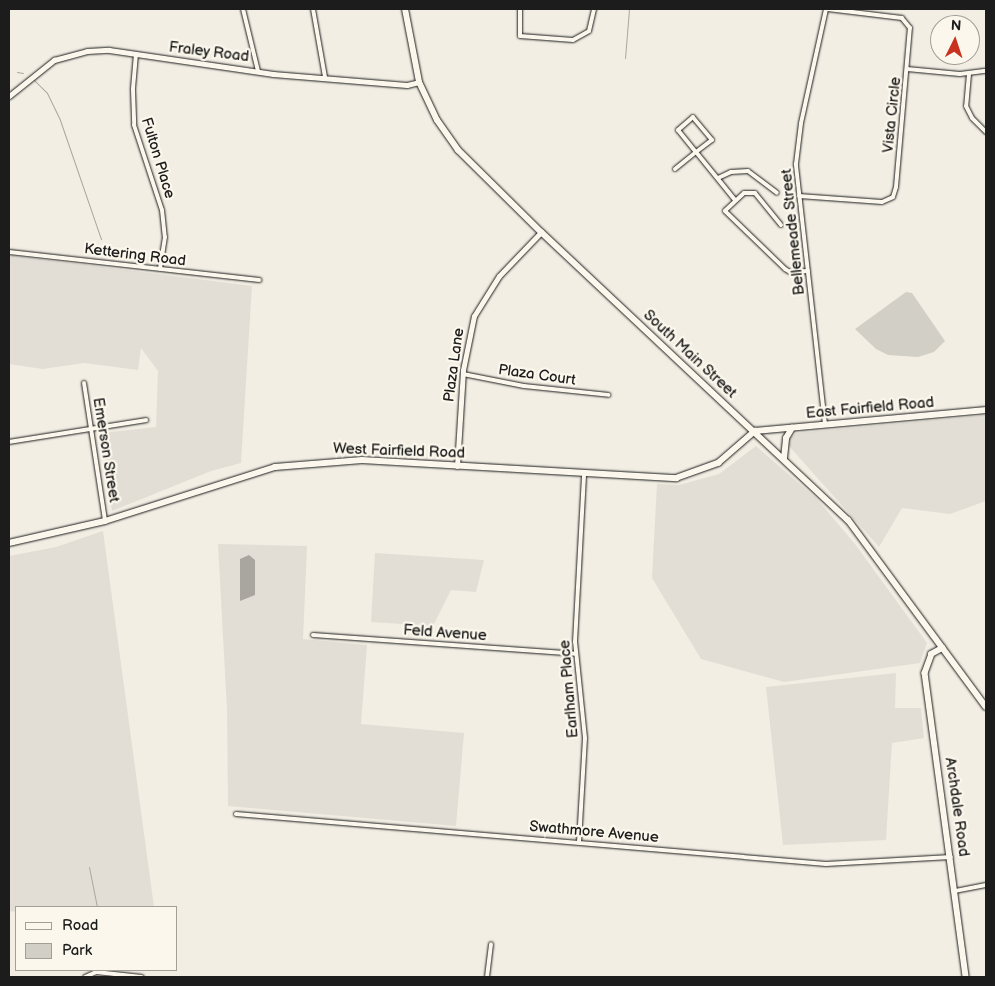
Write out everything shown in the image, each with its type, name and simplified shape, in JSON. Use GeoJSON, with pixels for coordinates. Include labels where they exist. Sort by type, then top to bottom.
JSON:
{"type":"FeatureCollection","features":[{"type":"Feature","properties":{"kind":"main road","name":"South Main Street"},"geometry":{"type":"LineString","coordinates":[[405,9],[419,82],[437,120],[458,150],[541,232],[784,458],[856,530],[986,707]]}},
{"type":"Feature","properties":{"kind":"main road","name":"East Fairfield Road"},"geometry":{"type":"LineString","coordinates":[[755,431],[986,410]]}},
{"type":"Feature","properties":{"kind":"main road"},"geometry":{"type":"LineString","coordinates":[[784,458],[786,438],[792,428]]}},
{"type":"Feature","properties":{"kind":"main road","name":"West Fairfield Road"},"geometry":{"type":"LineString","coordinates":[[9,543],[106,521],[275,467],[337,460],[666,479],[691,475],[718,463],[755,431]]}},
{"type":"Feature","properties":{"kind":"main road","name":"Archdale Road"},"geometry":{"type":"LineString","coordinates":[[943,648],[932,654],[925,674],[966,977]]}},
{"type":"Feature","properties":{"kind":"street"},"geometry":{"type":"LineString","coordinates":[[243,9],[258,70]]}},
{"type":"Feature","properties":{"kind":"street"},"geometry":{"type":"LineString","coordinates":[[313,9],[325,77]]}},
{"type":"Feature","properties":{"kind":"street"},"geometry":{"type":"LineString","coordinates":[[520,9],[520,36],[577,39],[592,25],[594,9]]}},
{"type":"Feature","properties":{"kind":"street","name":"Vista Circle"},"geometry":{"type":"LineString","coordinates":[[799,196],[882,202],[892,197],[896,187],[911,37],[907,22],[902,18],[827,9]]}},
{"type":"Feature","properties":{"kind":"street","name":"Bellemeade Street"},"geometry":{"type":"LineString","coordinates":[[825,424],[796,164],[799,138],[827,9]]}},
{"type":"Feature","properties":{"kind":"street","name":"Fraley Road"},"geometry":{"type":"LineString","coordinates":[[9,96],[40,67],[70,54],[109,50],[325,77],[407,85],[419,82]]}},
{"type":"Feature","properties":{"kind":"street","name":"Fulton Place"},"geometry":{"type":"LineString","coordinates":[[136,54],[132,90],[134,124],[162,210],[165,237],[160,269]]}},
{"type":"Feature","properties":{"kind":"street"},"geometry":{"type":"LineString","coordinates":[[908,69],[969,74],[986,71]]}},
{"type":"Feature","properties":{"kind":"street"},"geometry":{"type":"LineString","coordinates":[[969,74],[966,106],[972,118],[986,132]]}},
{"type":"Feature","properties":{"kind":"street"},"geometry":{"type":"LineString","coordinates":[[675,170],[696,152],[712,140],[693,117],[678,130],[696,152],[718,178],[735,200]]}},
{"type":"Feature","properties":{"kind":"street"},"geometry":{"type":"LineString","coordinates":[[718,178],[731,172],[748,171],[777,193]]}},
{"type":"Feature","properties":{"kind":"street"},"geometry":{"type":"LineString","coordinates":[[781,225],[755,193],[744,193],[725,211],[785,269],[790,272],[808,270]]}},
{"type":"Feature","properties":{"kind":"street","name":"Plaza Lane"},"geometry":{"type":"LineString","coordinates":[[458,466],[463,374],[474,316],[499,276],[541,232]]}},
{"type":"Feature","properties":{"kind":"street","name":"Kettering Road"},"geometry":{"type":"LineString","coordinates":[[9,252],[259,280]]}},
{"type":"Feature","properties":{"kind":"street","name":"Plaza Court"},"geometry":{"type":"LineString","coordinates":[[463,374],[524,386],[609,395]]}},
{"type":"Feature","properties":{"kind":"street","name":"Emerson Street"},"geometry":{"type":"LineString","coordinates":[[84,382],[106,521]]}},
{"type":"Feature","properties":{"kind":"street"},"geometry":{"type":"LineString","coordinates":[[9,442],[146,420]]}},
{"type":"Feature","properties":{"kind":"street","name":"Earlham Place"},"geometry":{"type":"LineString","coordinates":[[579,842],[585,738],[575,654],[584,474]]}},
{"type":"Feature","properties":{"kind":"street","name":"Feld Avenue"},"geometry":{"type":"LineString","coordinates":[[313,635],[575,654]]}},
{"type":"Feature","properties":{"kind":"street","name":"Swathmore Avenue"},"geometry":{"type":"LineString","coordinates":[[236,814],[826,864],[951,857]]}},
{"type":"Feature","properties":{"kind":"street"},"geometry":{"type":"LineString","coordinates":[[955,891],[986,885]]}},
{"type":"Feature","properties":{"kind":"street"},"geometry":{"type":"LineString","coordinates":[[487,977],[491,944]]}},
{"type":"Feature","properties":{"kind":"street"},"geometry":{"type":"LineString","coordinates":[[85,977],[96,972],[142,977]]}},
{"type":"Feature","properties":{"kind":"shaded area"},"geometry":{"type":"Polygon","coordinates":[[[9,255],[252,286],[241,463],[211,471],[112,511],[102,433],[156,427],[158,371],[141,348],[138,370],[84,363],[43,369],[9,364],[9,255]]]}},
{"type":"Feature","properties":{"kind":"shaded area"},"geometry":{"type":"Polygon","coordinates":[[[986,415],[986,501],[950,514],[902,508],[879,547],[788,445],[787,440],[796,433],[986,415]]]}},
{"type":"Feature","properties":{"kind":"shaded area"},"geometry":{"type":"Polygon","coordinates":[[[756,446],[817,499],[855,544],[927,643],[920,663],[784,682],[701,659],[652,578],[657,484],[679,485],[719,474],[756,446]]]}},
{"type":"Feature","properties":{"kind":"shaded area"},"geometry":{"type":"Polygon","coordinates":[[[103,531],[154,906],[15,906],[15,912],[9,911],[9,556],[56,547],[103,531]]]}},
{"type":"Feature","properties":{"kind":"shaded area"},"geometry":{"type":"Polygon","coordinates":[[[218,544],[307,546],[303,639],[367,645],[361,724],[464,733],[456,826],[228,806],[227,710],[218,544]]]}},
{"type":"Feature","properties":{"kind":"shaded area"},"geometry":{"type":"Polygon","coordinates":[[[375,553],[484,560],[476,592],[451,590],[433,626],[371,622],[375,553]]]}},
{"type":"Feature","properties":{"kind":"shaded area"},"geometry":{"type":"Polygon","coordinates":[[[249,555],[255,560],[255,595],[240,601],[240,559],[249,555]]]}},
{"type":"Feature","properties":{"kind":"shaded area"},"geometry":{"type":"Polygon","coordinates":[[[896,673],[895,708],[921,708],[924,738],[892,743],[886,840],[783,845],[766,687],[896,673]]]}},
{"type":"Feature","properties":{"kind":"green space"},"geometry":{"type":"Polygon","coordinates":[[[906,292],[912,293],[945,341],[934,352],[918,357],[888,355],[876,349],[855,329],[906,292]]]}},
{"type":"Feature","properties":{"kind":"waterway"},"geometry":{"type":"LineString","coordinates":[[625,58],[629,9]]}},
{"type":"Feature","properties":{"kind":"waterway"},"geometry":{"type":"LineString","coordinates":[[17,72],[23,73]]}},
{"type":"Feature","properties":{"kind":"waterway"},"geometry":{"type":"LineString","coordinates":[[34,80],[47,93],[60,120],[101,239]]}},
{"type":"Feature","properties":{"kind":"waterway"},"geometry":{"type":"LineString","coordinates":[[89,867],[97,906]]}}]}
